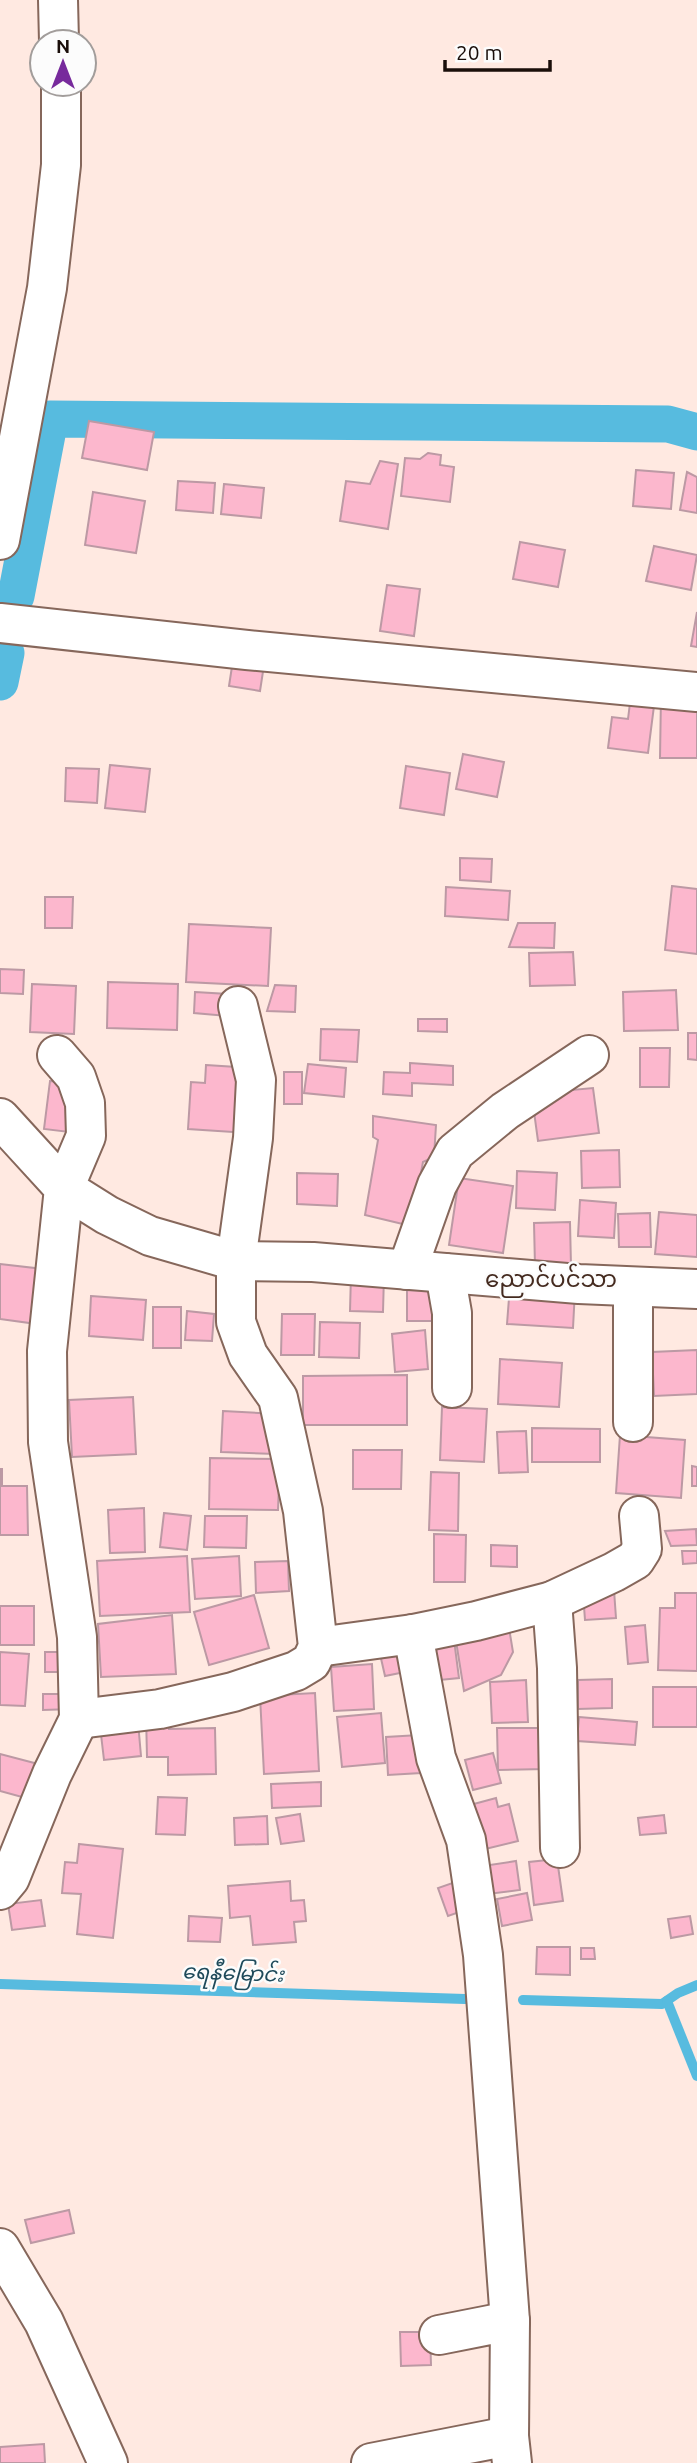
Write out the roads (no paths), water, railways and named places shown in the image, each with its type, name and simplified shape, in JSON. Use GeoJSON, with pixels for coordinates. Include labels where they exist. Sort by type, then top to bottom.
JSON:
{"type":"FeatureCollection","features":[{"type":"Feature","properties":{"kind":"street"},"geometry":{"type":"LineString","coordinates":[[58,0],[59,28]]}},
{"type":"Feature","properties":{"kind":"street"},"geometry":{"type":"LineString","coordinates":[[0,540],[47,288],[61,165],[61,98]]}},
{"type":"Feature","properties":{"kind":"street"},"geometry":{"type":"LineString","coordinates":[[0,623],[247,650],[697,692]]}},
{"type":"Feature","properties":{"kind":"street"},"geometry":{"type":"LineString","coordinates":[[79,1719],[160,1709],[233,1692],[296,1671],[311,1662],[318,1647],[303,1511],[278,1398],[248,1355],[236,1322],[236,1261],[253,1138],[256,1080],[238,1006]]}},
{"type":"Feature","properties":{"kind":"street"},"geometry":{"type":"LineString","coordinates":[[0,1890],[10,1878],[52,1774],[79,1719],[77,1637],[48,1442],[47,1351],[64,1188],[86,1136],[85,1102],[76,1077],[57,1055]]}},
{"type":"Feature","properties":{"kind":"street"},"geometry":{"type":"LineString","coordinates":[[407,1270],[437,1185],[455,1152],[505,1111],[589,1055]]}},
{"type":"Feature","properties":{"kind":"street"},"geometry":{"type":"LineString","coordinates":[[0,1118],[64,1188],[107,1215],[149,1236],[236,1261],[313,1262],[633,1287],[697,1289]]}},
{"type":"Feature","properties":{"kind":"street"},"geometry":{"type":"LineString","coordinates":[[445,1273],[452,1313],[452,1388]]}},
{"type":"Feature","properties":{"kind":"street"},"geometry":{"type":"LineString","coordinates":[[633,1287],[633,1422]]}},
{"type":"Feature","properties":{"kind":"street"},"geometry":{"type":"LineString","coordinates":[[318,1647],[413,1634],[552,1601],[635,1560],[642,1549],[639,1516]]}},
{"type":"Feature","properties":{"kind":"street"},"geometry":{"type":"LineString","coordinates":[[552,1601],[557,1668],[560,1848]]}},
{"type":"Feature","properties":{"kind":"street"},"geometry":{"type":"LineString","coordinates":[[371,2463],[511,2450],[510,2321],[483,1955],[466,1840],[436,1758],[413,1634]]}},
{"type":"Feature","properties":{"kind":"street"},"geometry":{"type":"LineString","coordinates":[[0,2248],[44,2322],[108,2463]]}},
{"type":"Feature","properties":{"kind":"street"},"geometry":{"type":"LineString","coordinates":[[439,2335],[510,2321]]}},
{"type":"Feature","properties":{"kind":"waterway"},"geometry":{"type":"LineString","coordinates":[[16,596],[50,419],[668,424],[697,432]]}},
{"type":"Feature","properties":{"kind":"waterway"},"geometry":{"type":"LineString","coordinates":[[0,682],[6,653]]}},
{"type":"Feature","properties":{"kind":"waterway","name":"ရေနီမြောင်း"},"geometry":{"type":"LineString","coordinates":[[0,1984],[465,1999]]}},
{"type":"Feature","properties":{"kind":"waterway","name":"ရေနီမြောင်း"},"geometry":{"type":"LineString","coordinates":[[523,2000],[662,2004],[697,1985]]}},
{"type":"Feature","properties":{"kind":"waterway","name":"ရေနီမြောင်း"},"geometry":{"type":"LineString","coordinates":[[667,2001],[697,2076]]}},
{"type":"Feature","properties":{"kind":"district","name":"ညောင်ပင်သာ"},"geometry":{"type":"Point","coordinates":[551,1278]}}]}
